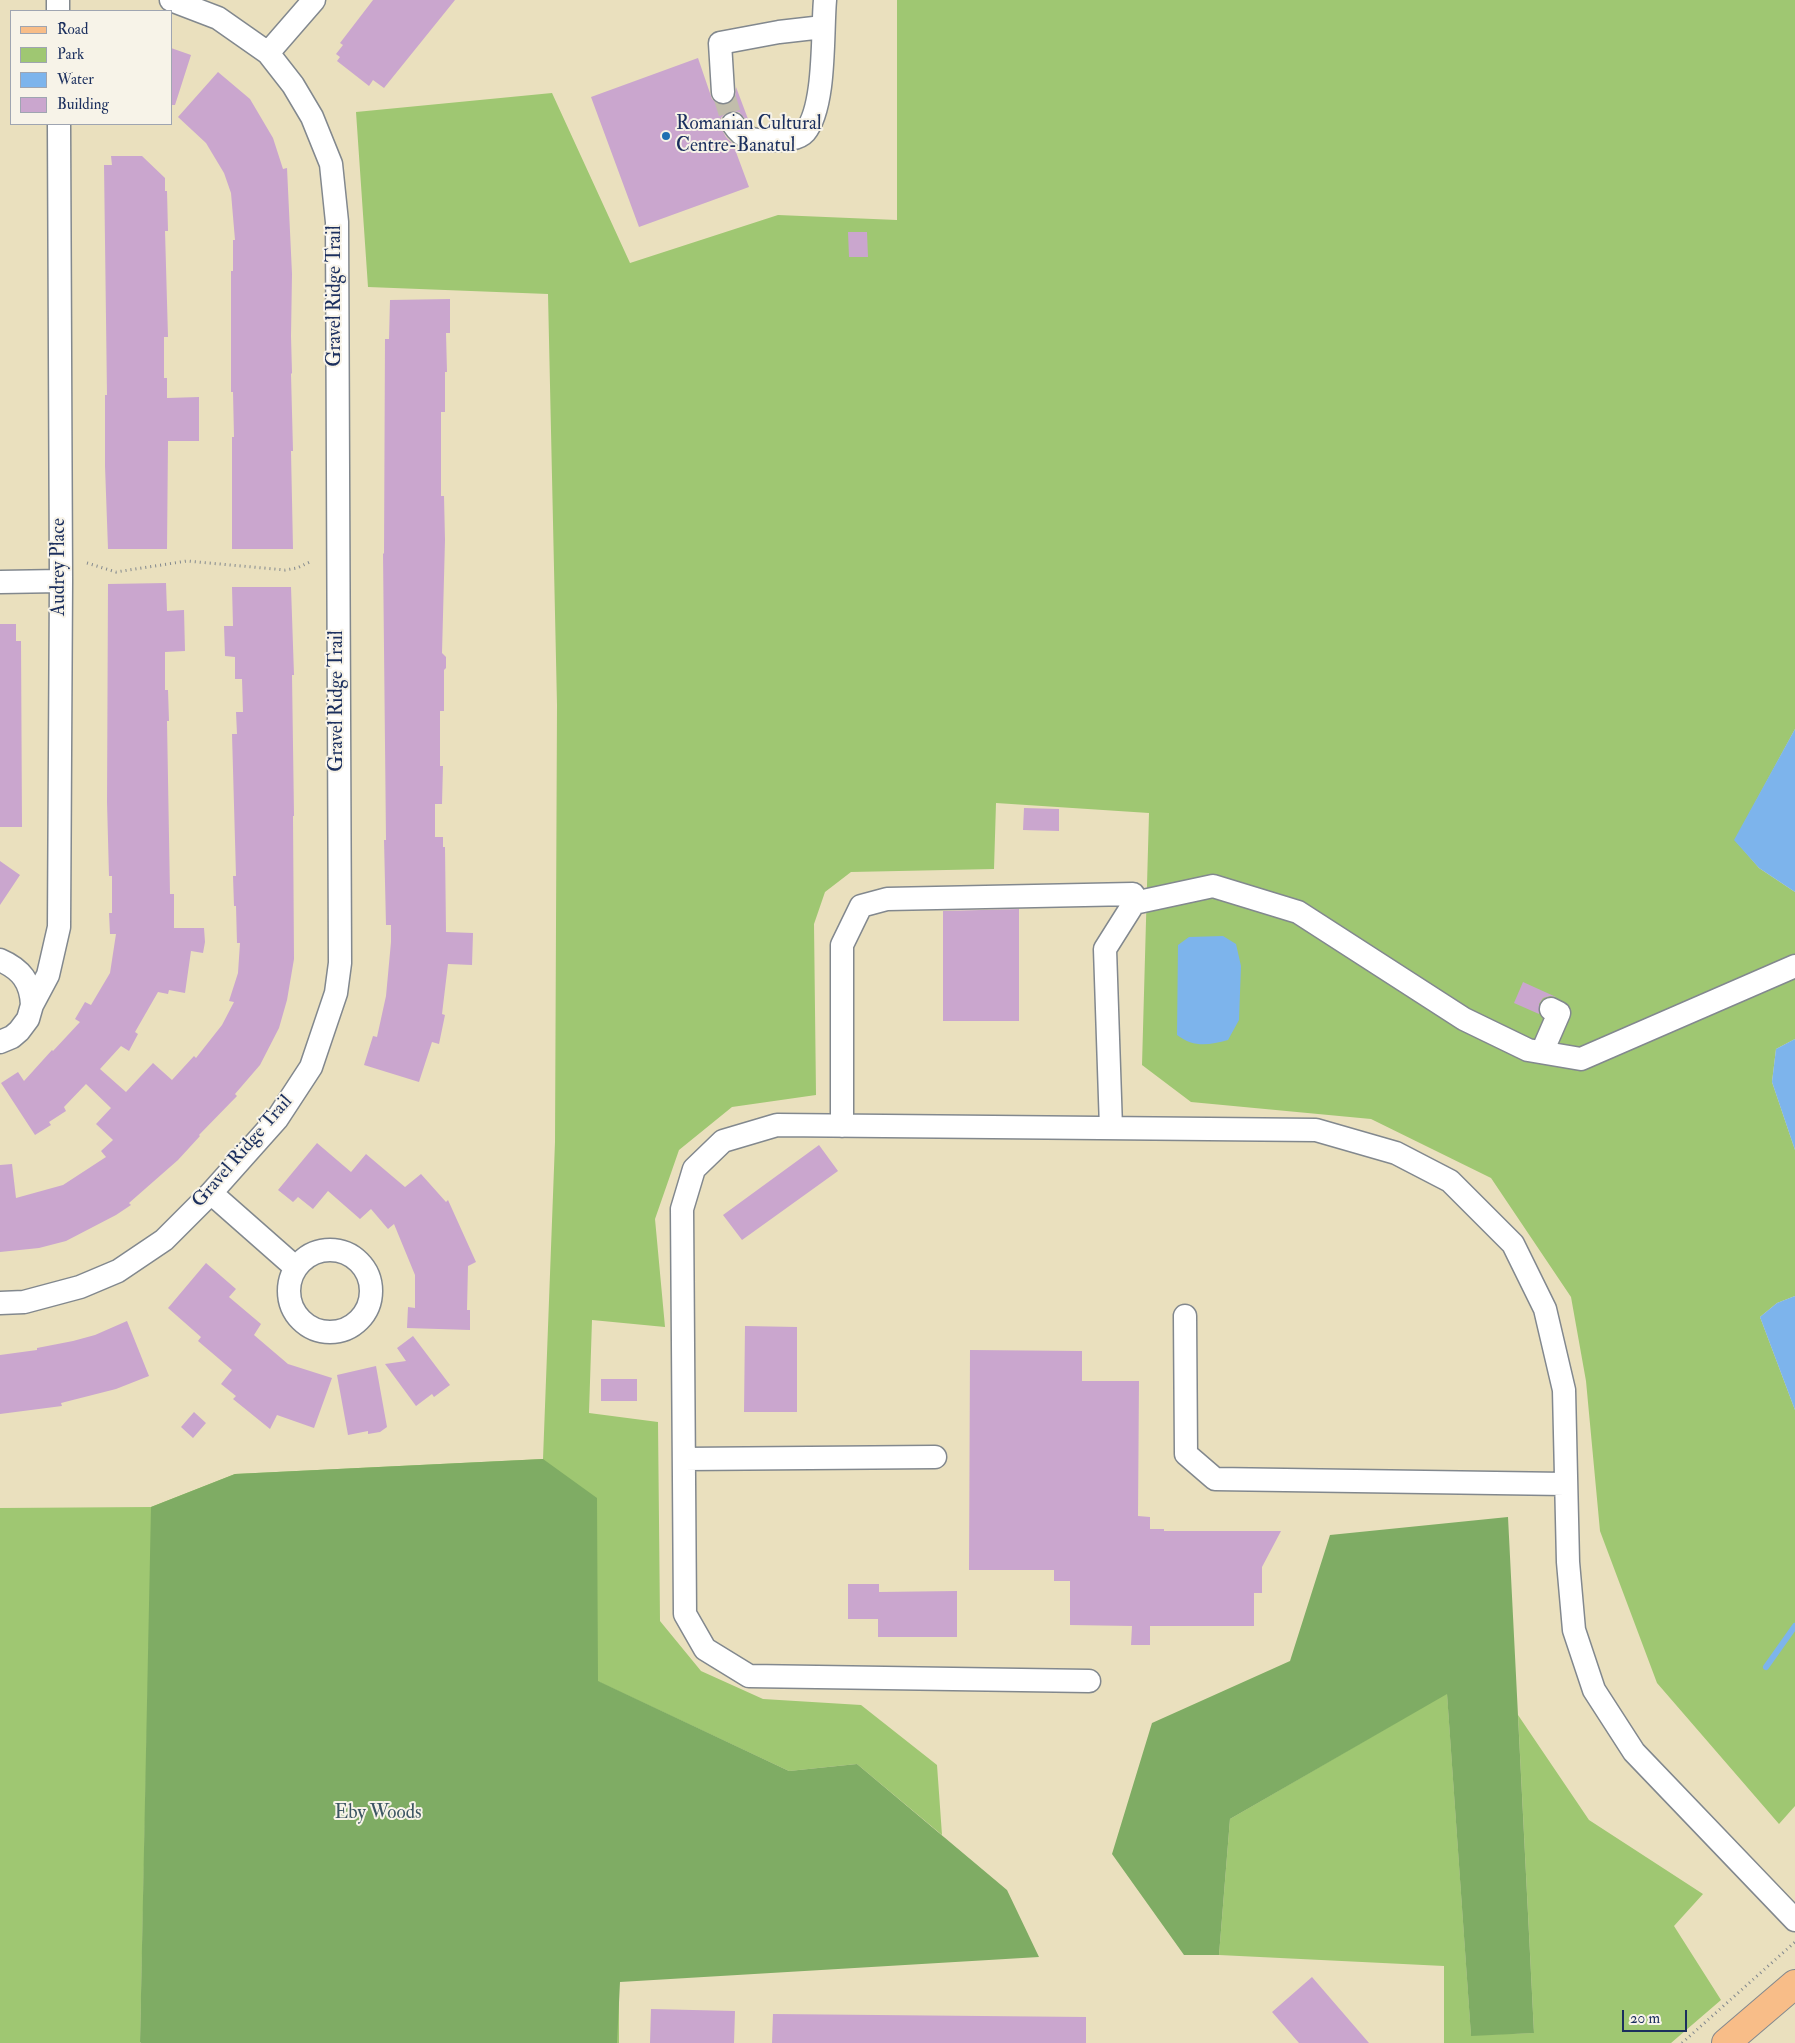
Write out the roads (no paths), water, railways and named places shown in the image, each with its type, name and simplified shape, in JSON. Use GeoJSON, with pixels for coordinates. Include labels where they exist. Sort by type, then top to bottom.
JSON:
{"type":"FeatureCollection","features":[{"type":"Feature","properties":{"kind":"main road"},"geometry":{"type":"LineString","coordinates":[[1726,2043],[1795,1984]]}},
{"type":"Feature","properties":{"kind":"street","name":"Gravel Ridge Trail"},"geometry":{"type":"LineString","coordinates":[[0,1303],[24,1302],[80,1288],[118,1271],[164,1240],[211,1193],[277,1119],[311,1067],[336,993],[340,963],[336,222],[331,164],[312,117],[293,85],[268,53],[218,18],[171,0]]}},
{"type":"Feature","properties":{"kind":"street"},"geometry":{"type":"LineString","coordinates":[[268,53],[314,0]]}},
{"type":"Feature","properties":{"kind":"street"},"geometry":{"type":"LineString","coordinates":[[733,124],[739,134],[758,141],[790,140],[804,134],[813,119],[820,87],[825,0]]}},
{"type":"Feature","properties":{"kind":"street"},"geometry":{"type":"LineString","coordinates":[[723,92],[720,44],[779,32],[823,27]]}},
{"type":"Feature","properties":{"kind":"street","name":"Audrey Place"},"geometry":{"type":"LineString","coordinates":[[0,1042],[12,1037],[28,1019],[32,1005],[48,975],[59,928],[61,581],[59,125]]}},
{"type":"Feature","properties":{"kind":"street"},"geometry":{"type":"LineString","coordinates":[[0,582],[61,581]]}},
{"type":"Feature","properties":{"kind":"street"},"geometry":{"type":"LineString","coordinates":[[1134,903],[1214,886],[1298,912],[1464,1019],[1528,1050],[1581,1059],[1795,966]]}},
{"type":"Feature","properties":{"kind":"street"},"geometry":{"type":"LineString","coordinates":[[842,1126],[842,945],[861,906],[887,899],[1133,894],[1134,903],[1105,949],[1111,1128]]}},
{"type":"Feature","properties":{"kind":"street"},"geometry":{"type":"LineString","coordinates":[[0,960],[16,968],[26,979],[31,992],[32,1005]]}},
{"type":"Feature","properties":{"kind":"street"},"geometry":{"type":"LineString","coordinates":[[1542,1052],[1559,1013],[1551,1009]]}},
{"type":"Feature","properties":{"kind":"street"},"geometry":{"type":"LineString","coordinates":[[1089,1681],[749,1676],[705,1649],[685,1614],[682,1208],[694,1169],[723,1141],[777,1125],[1316,1130],[1396,1153],[1450,1181],[1513,1244],[1545,1309],[1564,1390],[1568,1562],[1574,1630],[1594,1690],[1634,1752],[1795,1920]]}},
{"type":"Feature","properties":{"kind":"street"},"geometry":{"type":"LineString","coordinates":[[211,1193],[296,1267]]}},
{"type":"Feature","properties":{"kind":"street"},"geometry":{"type":"LineString","coordinates":[[1185,1316],[1186,1454],[1215,1479],[1565,1484]]}},
{"type":"Feature","properties":{"kind":"street"},"geometry":{"type":"LineString","coordinates":[[684,1459],[935,1457]]}},
{"type":"Feature","properties":{"kind":"water"},"geometry":{"type":"Polygon","coordinates":[[[1795,729],[1795,892],[1759,868],[1734,840],[1795,729]]]}},
{"type":"Feature","properties":{"kind":"water"},"geometry":{"type":"Polygon","coordinates":[[[1223,936],[1236,944],[1241,966],[1239,1020],[1228,1040],[1196,1044],[1177,1035],[1178,945],[1189,937],[1223,936]]]}},
{"type":"Feature","properties":{"kind":"water"},"geometry":{"type":"Polygon","coordinates":[[[1795,1039],[1795,1150],[1772,1082],[1776,1049],[1795,1039]]]}},
{"type":"Feature","properties":{"kind":"water"},"geometry":{"type":"Polygon","coordinates":[[[1795,1296],[1795,1410],[1760,1317],[1777,1303],[1795,1296]]]}},
{"type":"Feature","properties":{"kind":"waterway"},"geometry":{"type":"LineString","coordinates":[[1766,1667],[1795,1626]]}},
{"type":"Feature","properties":{"kind":"tunnel"},"geometry":{"type":"LineString","coordinates":[[723,92],[733,124]]}},
{"type":"Feature","properties":{"kind":"place","name":"Romanian Cultural Centre-Banatul"},"geometry":{"type":"Point","coordinates":[666,136]}},
{"type":"Feature","properties":{"kind":"park label","name":"Eby Woods"},"geometry":{"type":"Point","coordinates":[378,1814]}}]}
